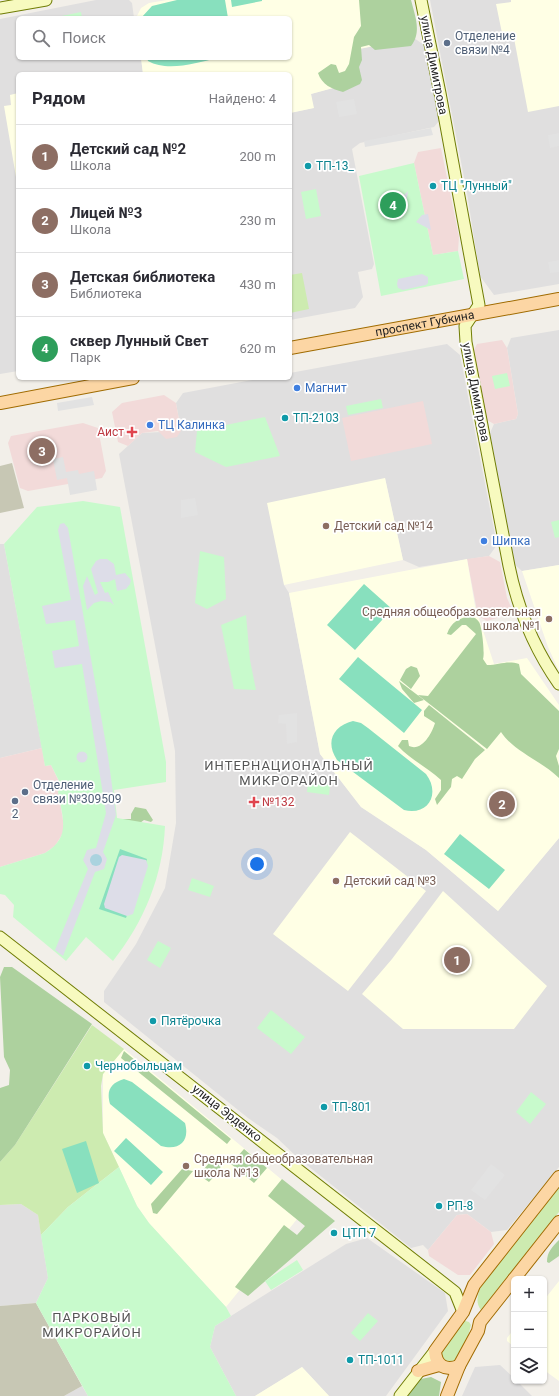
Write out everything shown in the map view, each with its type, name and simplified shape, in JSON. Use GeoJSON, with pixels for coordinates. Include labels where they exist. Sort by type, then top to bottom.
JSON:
{"type":"FeatureCollection","features":[{"type":"Feature","properties":{"kind":"main road"},"geometry":{"type":"LineString","coordinates":[[0,8],[46,0]]}},
{"type":"Feature","properties":{"kind":"main road","name":"улица Димитрова"},"geometry":{"type":"LineString","coordinates":[[421,0],[440,93],[479,305],[472,314],[466,326],[466,342],[514,592],[533,643],[559,684]]}},
{"type":"Feature","properties":{"kind":"main road","name":"проспект Губкина"},"geometry":{"type":"LineString","coordinates":[[292,348],[559,299]]}},
{"type":"Feature","properties":{"kind":"main road"},"geometry":{"type":"LineString","coordinates":[[0,403],[121,380]]}},
{"type":"Feature","properties":{"kind":"main road","name":"улица Эрденко"},"geometry":{"type":"LineString","coordinates":[[0,937],[455,1292],[463,1312]]}},
{"type":"Feature","properties":{"kind":"main road"},"geometry":{"type":"LineString","coordinates":[[400,1396],[463,1312],[474,1285],[559,1176]]}},
{"type":"Feature","properties":{"kind":"main road"},"geometry":{"type":"LineString","coordinates":[[516,1276],[559,1222]]}},
{"type":"Feature","properties":{"kind":"main road"},"geometry":{"type":"LineString","coordinates":[[448,1393],[459,1366],[475,1337],[480,1322],[511,1283]]}},
{"type":"Feature","properties":{"kind":"main road"},"geometry":{"type":"LineString","coordinates":[[463,1312],[474,1314],[480,1322]]}},
{"type":"Feature","properties":{"kind":"main road"},"geometry":{"type":"LineString","coordinates":[[435,1351],[436,1359],[449,1381],[448,1393]]}},
{"type":"Feature","properties":{"kind":"main road"},"geometry":{"type":"LineString","coordinates":[[418,1371],[442,1367],[452,1369],[459,1366]]}},
{"type":"Feature","properties":{"kind":"shaded area"},"geometry":{"type":"Polygon","coordinates":[[[96,0],[129,0],[132,3],[134,16],[16,16],[16,60],[141,60],[143,72],[16,72],[16,371],[0,374],[0,19],[96,0]]]}},
{"type":"Feature","properties":{"kind":"shaded area"},"geometry":{"type":"Polygon","coordinates":[[[167,0],[406,0],[414,38],[354,50],[359,81],[311,94],[314,108],[292,113],[292,72],[143,72],[141,60],[292,60],[292,16],[137,16],[141,8],[149,3],[167,0]]]}},
{"type":"Feature","properties":{"kind":"shaded area"},"geometry":{"type":"Polygon","coordinates":[[[430,0],[559,0],[559,284],[494,295],[480,276],[467,193],[430,0]]]}},
{"type":"Feature","properties":{"kind":"shaded area"},"geometry":{"type":"Polygon","coordinates":[[[511,0],[559,0],[559,106],[528,112],[513,33],[502,33],[496,4],[511,2],[511,0]]]}},
{"type":"Feature","properties":{"kind":"shaded area"},"geometry":{"type":"Polygon","coordinates":[[[414,38],[424,45],[439,121],[434,127],[360,143],[352,149],[374,264],[372,269],[358,272],[363,297],[355,308],[292,320],[292,113],[313,108],[311,94],[358,81],[354,50],[414,38]]]}},
{"type":"Feature","properties":{"kind":"shaded area"},"geometry":{"type":"Polygon","coordinates":[[[16,94],[16,177],[4,106],[11,105],[10,95],[16,94]]]}},
{"type":"Feature","properties":{"kind":"shaded area"},"geometry":{"type":"Polygon","coordinates":[[[354,99],[357,114],[339,117],[336,102],[354,99]]]}},
{"type":"Feature","properties":{"kind":"shaded area"},"geometry":{"type":"Polygon","coordinates":[[[431,128],[433,135],[365,147],[364,141],[431,128]]]}},
{"type":"Feature","properties":{"kind":"shaded area"},"geometry":{"type":"Polygon","coordinates":[[[559,133],[559,146],[550,148],[548,135],[559,133]]]}},
{"type":"Feature","properties":{"kind":"shaded area"},"geometry":{"type":"Polygon","coordinates":[[[441,148],[459,237],[458,251],[433,255],[414,163],[418,152],[441,148]]]}},
{"type":"Feature","properties":{"kind":"shaded area"},"geometry":{"type":"Polygon","coordinates":[[[408,191],[405,210],[396,211],[394,199],[403,196],[408,191]]]}},
{"type":"Feature","properties":{"kind":"shaded area"},"geometry":{"type":"Polygon","coordinates":[[[428,214],[431,230],[416,222],[422,215],[428,214]]]}},
{"type":"Feature","properties":{"kind":"shaded area"},"geometry":{"type":"Polygon","coordinates":[[[559,260],[559,272],[550,273],[548,262],[559,260]]]}},
{"type":"Feature","properties":{"kind":"shaded area"},"geometry":{"type":"Polygon","coordinates":[[[422,274],[428,277],[428,283],[426,285],[403,290],[398,288],[398,279],[422,274]]]}},
{"type":"Feature","properties":{"kind":"shaded area"},"geometry":{"type":"Polygon","coordinates":[[[559,330],[559,565],[522,571],[514,564],[490,433],[494,424],[516,419],[518,414],[507,348],[511,338],[559,330]]]}},
{"type":"Feature","properties":{"kind":"shaded area"},"geometry":{"type":"Polygon","coordinates":[[[502,340],[507,348],[518,414],[516,419],[494,424],[487,420],[473,352],[477,344],[502,340]]]}},
{"type":"Feature","properties":{"kind":"shaded area","name":"ИНТЕРНАЦИОНАЛЬНЫЙ МИКРОРАЙОН"},"geometry":{"type":"Polygon","coordinates":[[[447,344],[460,355],[497,545],[489,556],[419,567],[403,560],[385,478],[284,585],[289,593],[320,754],[361,807],[426,850],[498,911],[559,838],[559,1167],[507,1230],[491,1232],[467,1214],[457,1215],[428,1250],[423,1245],[411,1248],[298,1158],[277,1138],[248,1118],[104,1002],[104,991],[136,944],[165,888],[176,823],[175,751],[119,454],[142,433],[181,431],[176,403],[183,393],[251,380],[292,380],[292,373],[447,344]]]}},
{"type":"Feature","properties":{"kind":"shaded area"},"geometry":{"type":"Polygon","coordinates":[[[164,395],[176,403],[181,431],[177,437],[166,439],[158,431],[142,433],[128,446],[118,442],[112,412],[122,403],[164,395]]]}},
{"type":"Feature","properties":{"kind":"shaded area"},"geometry":{"type":"Polygon","coordinates":[[[92,397],[94,405],[58,411],[57,403],[92,397]]]}},
{"type":"Feature","properties":{"kind":"shaded area"},"geometry":{"type":"Polygon","coordinates":[[[423,401],[432,444],[351,461],[342,418],[423,401]]]}},
{"type":"Feature","properties":{"kind":"shaded area"},"geometry":{"type":"Polygon","coordinates":[[[83,423],[98,428],[106,471],[102,478],[28,491],[20,488],[8,443],[11,436],[83,423]]]}},
{"type":"Feature","properties":{"kind":"shaded area"},"geometry":{"type":"Polygon","coordinates":[[[63,457],[66,472],[78,470],[79,474],[94,471],[97,490],[70,495],[67,478],[57,480],[53,459],[63,457]]]}},
{"type":"Feature","properties":{"kind":"shaded area"},"geometry":{"type":"Polygon","coordinates":[[[12,463],[24,508],[0,513],[0,466],[12,463]]]}},
{"type":"Feature","properties":{"kind":"shaded area"},"geometry":{"type":"Polygon","coordinates":[[[385,478],[403,560],[284,585],[267,503],[385,478]]]}},
{"type":"Feature","properties":{"kind":"shaded area"},"geometry":{"type":"Polygon","coordinates":[[[195,498],[198,515],[181,518],[181,500],[195,498]]]}},
{"type":"Feature","properties":{"kind":"shaded area"},"geometry":{"type":"Polygon","coordinates":[[[64,523],[68,528],[108,756],[116,815],[103,852],[107,859],[104,869],[95,872],[63,956],[55,950],[88,869],[83,860],[87,850],[96,848],[106,813],[82,664],[55,668],[52,651],[79,646],[75,620],[46,624],[42,606],[71,600],[58,530],[60,524],[64,523]]]}},
{"type":"Feature","properties":{"kind":"shaded area"},"geometry":{"type":"Polygon","coordinates":[[[0,544],[4,544],[42,748],[0,758],[0,544]]]}},
{"type":"Feature","properties":{"kind":"shaded area"},"geometry":{"type":"Polygon","coordinates":[[[489,556],[500,562],[507,598],[511,607],[507,615],[487,621],[478,616],[467,559],[489,556]]]}},
{"type":"Feature","properties":{"kind":"shaded area"},"geometry":{"type":"Polygon","coordinates":[[[100,559],[107,559],[114,564],[116,575],[125,573],[131,580],[130,584],[126,589],[117,591],[115,579],[108,582],[100,582],[105,593],[108,592],[114,605],[110,602],[101,601],[94,603],[87,610],[83,586],[87,576],[95,595],[98,593],[91,569],[96,561],[100,559]]]}},
{"type":"Feature","properties":{"kind":"shaded area"},"geometry":{"type":"Polygon","coordinates":[[[467,559],[475,606],[494,664],[527,658],[559,705],[559,838],[498,911],[426,850],[361,807],[320,754],[289,593],[467,559]]]}},
{"type":"Feature","properties":{"kind":"shaded area","name":"Средняя общеобразовательная школа №1"},"geometry":{"type":"Polygon","coordinates":[[[559,565],[559,671],[548,647],[522,571],[559,565]]]}},
{"type":"Feature","properties":{"kind":"shaded area"},"geometry":{"type":"Polygon","coordinates":[[[297,713],[297,742],[287,744],[286,724],[278,723],[279,715],[297,713]]]}},
{"type":"Feature","properties":{"kind":"shaded area"},"geometry":{"type":"Polygon","coordinates":[[[42,748],[45,766],[51,765],[62,788],[58,791],[64,826],[63,833],[55,846],[45,853],[0,867],[0,758],[42,748]]]}},
{"type":"Feature","properties":{"kind":"shaded area"},"geometry":{"type":"Polygon","coordinates":[[[80,752],[84,752],[86,753],[86,761],[80,762],[77,759],[77,755],[80,752]]]}},
{"type":"Feature","properties":{"kind":"shaded area"},"geometry":{"type":"Polygon","coordinates":[[[350,832],[426,891],[348,991],[273,934],[350,832]]]}},
{"type":"Feature","properties":{"kind":"shaded area"},"geometry":{"type":"Polygon","coordinates":[[[122,855],[146,860],[148,866],[133,914],[127,916],[105,908],[104,904],[119,857],[122,855]]]}},
{"type":"Feature","properties":{"kind":"shaded area"},"geometry":{"type":"Polygon","coordinates":[[[443,891],[547,986],[514,1029],[403,1029],[362,994],[392,959],[443,891]]]}},
{"type":"Feature","properties":{"kind":"shaded area"},"geometry":{"type":"Polygon","coordinates":[[[124,1049],[310,1203],[226,1307],[149,1223],[137,1206],[103,1133],[103,1074],[124,1049]]]}},
{"type":"Feature","properties":{"kind":"shaded area"},"geometry":{"type":"Polygon","coordinates":[[[491,1164],[505,1175],[485,1200],[471,1190],[491,1164]]]}},
{"type":"Feature","properties":{"kind":"shaded area","name":"ПАРКОВЫЙ МИКРОРАЙОН"},"geometry":{"type":"Polygon","coordinates":[[[21,1204],[38,1215],[48,1278],[36,1303],[0,1306],[0,1205],[21,1204]]]}},
{"type":"Feature","properties":{"kind":"shaded area"},"geometry":{"type":"Polygon","coordinates":[[[467,1214],[491,1232],[494,1244],[470,1275],[458,1275],[429,1256],[428,1250],[457,1215],[467,1214]]]}},
{"type":"Feature","properties":{"kind":"shaded area"},"geometry":{"type":"Polygon","coordinates":[[[367,1238],[445,1293],[448,1311],[386,1396],[329,1396],[302,1367],[255,1396],[236,1396],[210,1347],[215,1326],[346,1244],[367,1238]]]}},
{"type":"Feature","properties":{"kind":"shaded area"},"geometry":{"type":"Polygon","coordinates":[[[559,1281],[559,1381],[547,1372],[547,1296],[559,1281]]]}},
{"type":"Feature","properties":{"kind":"shaded area"},"geometry":{"type":"Polygon","coordinates":[[[36,1303],[82,1386],[64,1396],[0,1396],[0,1306],[36,1303]]]}},
{"type":"Feature","properties":{"kind":"shaded area"},"geometry":{"type":"Polygon","coordinates":[[[511,1333],[511,1344],[507,1341],[507,1338],[511,1333]]]}},
{"type":"Feature","properties":{"kind":"shaded area"},"geometry":{"type":"Polygon","coordinates":[[[500,1365],[511,1375],[511,1384],[520,1384],[532,1396],[462,1396],[475,1367],[500,1365]]]}},
{"type":"Feature","properties":{"kind":"shaded area"},"geometry":{"type":"Polygon","coordinates":[[[302,1367],[329,1396],[255,1396],[302,1367]]]}},
{"type":"Feature","properties":{"kind":"shaded area"},"geometry":{"type":"Polygon","coordinates":[[[82,1386],[88,1396],[64,1396],[82,1386]]]}},
{"type":"Feature","properties":{"kind":"green space"},"geometry":{"type":"Polygon","coordinates":[[[177,0],[225,0],[228,16],[143,16],[152,6],[177,0]]]}},
{"type":"Feature","properties":{"kind":"green space"},"geometry":{"type":"Polygon","coordinates":[[[231,0],[262,0],[262,1],[232,7],[231,0]]]}},
{"type":"Feature","properties":{"kind":"green space"},"geometry":{"type":"Polygon","coordinates":[[[359,0],[411,0],[416,18],[417,30],[411,46],[375,50],[369,45],[361,47],[362,60],[359,67],[362,80],[360,84],[343,92],[328,86],[322,81],[318,73],[331,64],[336,65],[339,73],[345,71],[349,64],[354,37],[361,26],[359,0]]]}},
{"type":"Feature","properties":{"kind":"green space"},"geometry":{"type":"Polygon","coordinates":[[[81,12],[82,16],[62,16],[81,12]]]}},
{"type":"Feature","properties":{"kind":"green space"},"geometry":{"type":"Polygon","coordinates":[[[208,60],[182,66],[164,66],[148,61],[208,60]]]}},
{"type":"Feature","properties":{"kind":"green space"},"geometry":{"type":"Polygon","coordinates":[[[414,163],[433,255],[458,251],[464,279],[381,296],[359,176],[414,163]]]}},
{"type":"Feature","properties":{"kind":"green space"},"geometry":{"type":"Polygon","coordinates":[[[316,189],[321,216],[306,219],[301,192],[316,189]]]}},
{"type":"Feature","properties":{"kind":"green space"},"geometry":{"type":"Polygon","coordinates":[[[302,273],[309,309],[292,313],[292,275],[302,273]]]}},
{"type":"Feature","properties":{"kind":"green space"},"geometry":{"type":"Polygon","coordinates":[[[507,373],[510,386],[495,389],[492,376],[507,373]]]}},
{"type":"Feature","properties":{"kind":"green space"},"geometry":{"type":"Polygon","coordinates":[[[381,399],[383,408],[348,415],[346,406],[381,399]]]}},
{"type":"Feature","properties":{"kind":"green space"},"geometry":{"type":"Polygon","coordinates":[[[265,417],[280,456],[226,467],[195,452],[197,431],[265,417]]]}},
{"type":"Feature","properties":{"kind":"green space"},"geometry":{"type":"Polygon","coordinates":[[[83,501],[120,507],[166,762],[166,782],[114,790],[117,818],[165,826],[160,863],[150,898],[134,930],[113,961],[86,937],[66,961],[13,917],[14,905],[5,895],[0,894],[0,867],[45,853],[59,840],[63,826],[58,791],[62,787],[51,765],[45,766],[4,544],[37,507],[83,501]]]}},
{"type":"Feature","properties":{"kind":"green space"},"geometry":{"type":"Polygon","coordinates":[[[559,520],[559,537],[555,538],[551,522],[559,520]]]}},
{"type":"Feature","properties":{"kind":"green space"},"geometry":{"type":"Polygon","coordinates":[[[200,551],[224,557],[226,599],[207,609],[195,603],[200,551]]]}},
{"type":"Feature","properties":{"kind":"green space"},"geometry":{"type":"Polygon","coordinates":[[[364,584],[392,609],[355,650],[327,625],[364,584]]]}},
{"type":"Feature","properties":{"kind":"green space"},"geometry":{"type":"Polygon","coordinates":[[[246,615],[250,660],[256,690],[234,689],[221,625],[246,615]]]}},
{"type":"Feature","properties":{"kind":"green space"},"geometry":{"type":"Polygon","coordinates":[[[471,616],[479,622],[480,625],[484,656],[483,659],[487,665],[507,663],[519,664],[521,674],[559,711],[559,749],[556,756],[559,766],[559,778],[545,766],[513,745],[501,732],[487,749],[418,695],[428,696],[476,634],[466,625],[462,625],[451,635],[447,634],[451,626],[456,621],[471,616]]]}},
{"type":"Feature","properties":{"kind":"green space"},"geometry":{"type":"Polygon","coordinates":[[[358,657],[422,710],[404,733],[339,679],[358,657]]]}},
{"type":"Feature","properties":{"kind":"green space"},"geometry":{"type":"Polygon","coordinates":[[[411,666],[417,668],[420,676],[411,689],[400,680],[406,669],[411,666]]]}},
{"type":"Feature","properties":{"kind":"green space"},"geometry":{"type":"Polygon","coordinates":[[[399,681],[424,700],[414,703],[402,689],[399,681]]]}},
{"type":"Feature","properties":{"kind":"green space"},"geometry":{"type":"Polygon","coordinates":[[[429,705],[485,750],[475,759],[462,779],[457,776],[452,779],[451,787],[437,805],[435,799],[441,790],[441,780],[398,746],[402,740],[408,740],[409,746],[414,747],[422,744],[426,740],[432,732],[435,723],[424,716],[424,711],[429,705]]]}},
{"type":"Feature","properties":{"kind":"green space"},"geometry":{"type":"Polygon","coordinates":[[[353,721],[361,723],[368,728],[426,774],[432,789],[432,796],[430,802],[425,807],[420,810],[404,810],[337,760],[333,753],[332,747],[333,736],[340,727],[353,721]]]}},
{"type":"Feature","properties":{"kind":"green space"},"geometry":{"type":"Polygon","coordinates":[[[308,783],[330,785],[329,795],[307,792],[308,783]]]}},
{"type":"Feature","properties":{"kind":"green space"},"geometry":{"type":"Polygon","coordinates":[[[135,807],[146,809],[153,820],[151,822],[144,820],[137,825],[115,819],[131,819],[131,814],[135,807]]]}},
{"type":"Feature","properties":{"kind":"green space"},"geometry":{"type":"Polygon","coordinates":[[[460,834],[505,870],[489,889],[444,854],[460,834]]]}},
{"type":"Feature","properties":{"kind":"green space"},"geometry":{"type":"Polygon","coordinates":[[[120,849],[147,859],[126,918],[99,909],[120,849]]]}},
{"type":"Feature","properties":{"kind":"green space"},"geometry":{"type":"Polygon","coordinates":[[[192,878],[214,886],[210,897],[188,890],[192,878]]]}},
{"type":"Feature","properties":{"kind":"green space"},"geometry":{"type":"Polygon","coordinates":[[[158,941],[171,948],[160,968],[147,960],[158,941]]]}},
{"type":"Feature","properties":{"kind":"green space"},"geometry":{"type":"Polygon","coordinates":[[[4,967],[12,967],[92,1024],[15,1145],[0,1162],[0,1088],[9,1085],[10,1070],[4,1057],[0,977],[4,967]]]}},
{"type":"Feature","properties":{"kind":"green space"},"geometry":{"type":"Polygon","coordinates":[[[271,1010],[305,1037],[291,1054],[257,1028],[271,1010]]]}},
{"type":"Feature","properties":{"kind":"green space"},"geometry":{"type":"Polygon","coordinates":[[[92,1025],[124,1049],[103,1074],[101,1086],[103,1133],[119,1167],[68,1207],[41,1235],[38,1215],[21,1204],[0,1205],[0,1162],[15,1145],[92,1025]]]}},
{"type":"Feature","properties":{"kind":"green space"},"geometry":{"type":"Polygon","coordinates":[[[124,1051],[231,1139],[227,1144],[121,1058],[124,1051]]]}},
{"type":"Feature","properties":{"kind":"green space"},"geometry":{"type":"Polygon","coordinates":[[[124,1079],[132,1082],[185,1123],[186,1135],[185,1140],[182,1143],[173,1147],[161,1146],[110,1104],[109,1091],[113,1085],[124,1079]]]}},
{"type":"Feature","properties":{"kind":"green space"},"geometry":{"type":"Polygon","coordinates":[[[531,1092],[546,1104],[530,1124],[516,1112],[531,1092]]]}},
{"type":"Feature","properties":{"kind":"green space"},"geometry":{"type":"Polygon","coordinates":[[[126,1138],[163,1172],[151,1185],[114,1151],[126,1138]]]}},
{"type":"Feature","properties":{"kind":"green space"},"geometry":{"type":"Polygon","coordinates":[[[86,1141],[99,1183],[77,1193],[62,1149],[86,1141]]]}},
{"type":"Feature","properties":{"kind":"green space"},"geometry":{"type":"Polygon","coordinates":[[[244,1149],[267,1168],[254,1183],[231,1164],[244,1149]]]}},
{"type":"Feature","properties":{"kind":"green space"},"geometry":{"type":"Polygon","coordinates":[[[214,1157],[222,1163],[219,1171],[209,1182],[199,1175],[214,1157]]]}},
{"type":"Feature","properties":{"kind":"green space"},"geometry":{"type":"Polygon","coordinates":[[[119,1167],[137,1206],[149,1223],[226,1307],[231,1316],[215,1326],[210,1347],[236,1396],[88,1396],[36,1303],[48,1278],[41,1235],[68,1207],[119,1167]]]}},
{"type":"Feature","properties":{"kind":"green space"},"geometry":{"type":"Polygon","coordinates":[[[182,1169],[193,1171],[157,1214],[153,1213],[151,1204],[182,1169]]]}},
{"type":"Feature","properties":{"kind":"green space"},"geometry":{"type":"Polygon","coordinates":[[[282,1179],[335,1221],[248,1296],[235,1287],[284,1225],[297,1235],[305,1226],[268,1196],[282,1179]]]}},
{"type":"Feature","properties":{"kind":"green space"},"geometry":{"type":"Polygon","coordinates":[[[559,1184],[559,1212],[481,1310],[477,1300],[482,1282],[559,1184]]]}},
{"type":"Feature","properties":{"kind":"green space"},"geometry":{"type":"Polygon","coordinates":[[[559,1240],[559,1256],[549,1263],[547,1262],[547,1258],[549,1252],[559,1240]]]}},
{"type":"Feature","properties":{"kind":"green space"},"geometry":{"type":"Polygon","coordinates":[[[297,1260],[303,1270],[271,1290],[265,1281],[297,1260]]]}},
{"type":"Feature","properties":{"kind":"green space"},"geometry":{"type":"Polygon","coordinates":[[[368,1313],[378,1321],[360,1341],[351,1333],[368,1313]]]}},
{"type":"Feature","properties":{"kind":"green space"},"geometry":{"type":"Polygon","coordinates":[[[462,1320],[469,1322],[471,1325],[462,1351],[453,1363],[446,1361],[441,1355],[441,1352],[462,1320]]]}},
{"type":"Feature","properties":{"kind":"green space"},"geometry":{"type":"Polygon","coordinates":[[[431,1377],[441,1382],[439,1396],[408,1396],[421,1379],[431,1377]]]}},
{"type":"Feature","properties":{"kind":"water"},"geometry":{"type":"Polygon","coordinates":[[[94,854],[98,854],[102,860],[98,866],[94,866],[90,862],[90,858],[94,854]]]}},
{"type":"Feature","properties":{"kind":"place","name":"Отделение связи №4"},"geometry":{"type":"Point","coordinates":[447,43]}},
{"type":"Feature","properties":{"kind":"place","name":"ТП-13_"},"geometry":{"type":"Point","coordinates":[308,166]}},
{"type":"Feature","properties":{"kind":"place","name":"ТЦ \"Лунный\""},"geometry":{"type":"Point","coordinates":[433,186]}},
{"type":"Feature","properties":{"kind":"place","name":"сквер Лунный Свет"},"geometry":{"type":"Point","coordinates":[393,205]}},
{"type":"Feature","properties":{"kind":"place","name":"Магнит"},"geometry":{"type":"Point","coordinates":[297,388]}},
{"type":"Feature","properties":{"kind":"place","name":"ТП-2103"},"geometry":{"type":"Point","coordinates":[285,418]}},
{"type":"Feature","properties":{"kind":"place","name":"ТЦ Калинка"},"geometry":{"type":"Point","coordinates":[150,425]}},
{"type":"Feature","properties":{"kind":"place","name":"Аист"},"geometry":{"type":"Point","coordinates":[132,432]}},
{"type":"Feature","properties":{"kind":"place","name":"Детская библиотека"},"geometry":{"type":"Point","coordinates":[42,451]}},
{"type":"Feature","properties":{"kind":"place","name":"Детский сад №14"},"geometry":{"type":"Point","coordinates":[326,526]}},
{"type":"Feature","properties":{"kind":"place","name":"Шипка"},"geometry":{"type":"Point","coordinates":[484,541]}},
{"type":"Feature","properties":{"kind":"place","name":"Средняя общеобразовательная школа №1"},"geometry":{"type":"Point","coordinates":[549,619]}},
{"type":"Feature","properties":{"kind":"place","name":"Отделение связи №309509"},"geometry":{"type":"Point","coordinates":[25,792]}},
{"type":"Feature","properties":{"kind":"place","name":"2"},"geometry":{"type":"Point","coordinates":[15,801]}},
{"type":"Feature","properties":{"kind":"place","name":"№132"},"geometry":{"type":"Point","coordinates":[254,802]}},
{"type":"Feature","properties":{"kind":"place","name":"Лицей №3"},"geometry":{"type":"Point","coordinates":[502,804]}},
{"type":"Feature","properties":{"kind":"place","name":"Детский сад №3"},"geometry":{"type":"Point","coordinates":[336,881]}},
{"type":"Feature","properties":{"kind":"place","name":"Детский сад №2"},"geometry":{"type":"Point","coordinates":[457,960]}},
{"type":"Feature","properties":{"kind":"place","name":"Пятёрочка"},"geometry":{"type":"Point","coordinates":[153,1021]}},
{"type":"Feature","properties":{"kind":"place","name":"Чернобыльцам"},"geometry":{"type":"Point","coordinates":[87,1066]}},
{"type":"Feature","properties":{"kind":"place","name":"ТП-801"},"geometry":{"type":"Point","coordinates":[324,1107]}},
{"type":"Feature","properties":{"kind":"place","name":"Средняя общеобразовательная школа №13"},"geometry":{"type":"Point","coordinates":[186,1166]}},
{"type":"Feature","properties":{"kind":"place","name":"РП-8"},"geometry":{"type":"Point","coordinates":[439,1206]}},
{"type":"Feature","properties":{"kind":"place","name":"ЦТП 7"},"geometry":{"type":"Point","coordinates":[334,1233]}},
{"type":"Feature","properties":{"kind":"place","name":"ТП-1011"},"geometry":{"type":"Point","coordinates":[350,1360]}},
{"type":"Feature","properties":{"kind":"district","name":"ИНТЕРНАЦИОНАЛЬНЫЙ МИКРОРАЙОН"},"geometry":{"type":"Point","coordinates":[289,772]}},
{"type":"Feature","properties":{"kind":"district","name":"ПАРКОВЫЙ МИКРОРАЙОН"},"geometry":{"type":"Point","coordinates":[92,1324]}}]}
